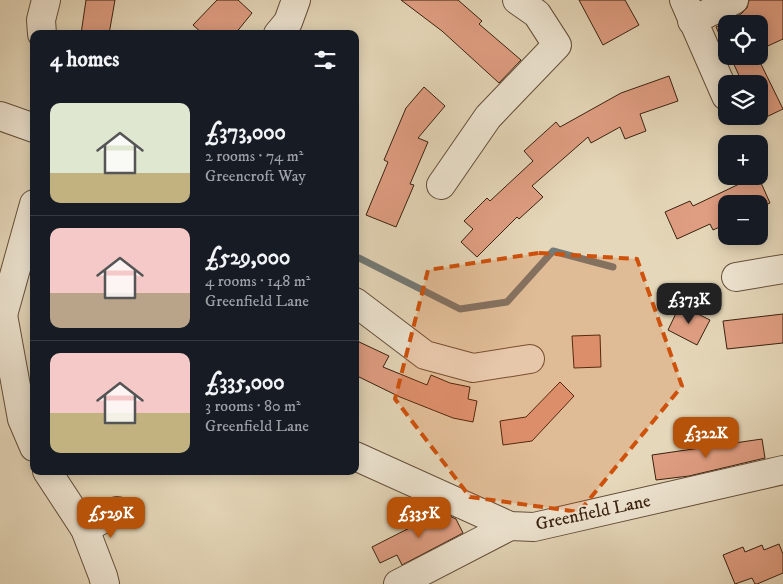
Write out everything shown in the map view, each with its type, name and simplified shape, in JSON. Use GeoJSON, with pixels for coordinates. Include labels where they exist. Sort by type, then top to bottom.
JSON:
{"type":"FeatureCollection","features":[{"type":"Feature","properties":{"kind":"street"},"geometry":{"type":"LineString","coordinates":[[42,30],[41,20],[46,0]]}},
{"type":"Feature","properties":{"kind":"street"},"geometry":{"type":"LineString","coordinates":[[281,30],[288,22],[296,0]]}},
{"type":"Feature","properties":{"kind":"street"},"geometry":{"type":"LineString","coordinates":[[442,185],[488,117],[557,45],[537,14],[516,0]]}},
{"type":"Feature","properties":{"kind":"street"},"geometry":{"type":"LineString","coordinates":[[718,78],[688,10],[734,0]]}},
{"type":"Feature","properties":{"kind":"street"},"geometry":{"type":"LineString","coordinates":[[0,116],[30,127]]}},
{"type":"Feature","properties":{"kind":"street"},"geometry":{"type":"LineString","coordinates":[[30,218],[2,314],[18,420],[30,440]]}},
{"type":"Feature","properties":{"kind":"street"},"geometry":{"type":"LineString","coordinates":[[736,277],[783,269]]}},
{"type":"Feature","properties":{"kind":"street"},"geometry":{"type":"LineString","coordinates":[[359,305],[425,355],[473,368],[530,359]]}},
{"type":"Feature","properties":{"kind":"street","name":"Greenfield Lane"},"geometry":{"type":"LineString","coordinates":[[359,458],[510,526],[534,527],[783,470]]}},
{"type":"Feature","properties":{"kind":"street"},"geometry":{"type":"LineString","coordinates":[[50,475],[85,529],[104,576],[105,584]]}},
{"type":"Feature","properties":{"kind":"street"},"geometry":{"type":"LineString","coordinates":[[85,529],[117,511]]}},
{"type":"Feature","properties":{"kind":"street"},"geometry":{"type":"LineString","coordinates":[[398,584],[510,526]]}},
{"type":"Feature","properties":{"kind":"highlighted area"},"geometry":{"type":"Polygon","coordinates":[[[539,253],[637,259],[682,386],[579,512],[470,497],[395,399],[428,270],[539,253]]]}},
{"type":"Feature","properties":{"kind":"building"},"geometry":{"type":"Polygon","coordinates":[[[86,0],[115,0],[110,30],[82,30],[86,0]]]}},
{"type":"Feature","properties":{"kind":"building"},"geometry":{"type":"Polygon","coordinates":[[[217,0],[238,0],[252,13],[238,30],[199,30],[193,25],[217,0]]]}},
{"type":"Feature","properties":{"kind":"building"},"geometry":{"type":"Polygon","coordinates":[[[401,0],[458,0],[482,21],[479,24],[521,60],[499,83],[442,31],[401,0]]]}},
{"type":"Feature","properties":{"kind":"building"},"geometry":{"type":"Polygon","coordinates":[[[579,0],[625,0],[639,25],[603,45],[579,0]]]}},
{"type":"Feature","properties":{"kind":"building"},"geometry":{"type":"Polygon","coordinates":[[[749,0],[783,0],[783,39],[768,46],[768,15],[739,15],[747,8],[749,0]]]}},
{"type":"Feature","properties":{"kind":"building"},"geometry":{"type":"Polygon","coordinates":[[[734,65],[761,65],[766,75],[739,75],[734,65]]]}},
{"type":"Feature","properties":{"kind":"building"},"geometry":{"type":"Polygon","coordinates":[[[669,76],[678,101],[640,114],[646,131],[625,139],[620,127],[591,143],[588,137],[532,186],[543,197],[519,219],[517,217],[477,257],[461,242],[473,229],[464,221],[487,198],[490,201],[533,161],[524,151],[556,122],[560,127],[621,93],[669,76]]]}},
{"type":"Feature","properties":{"kind":"building"},"geometry":{"type":"Polygon","coordinates":[[[768,78],[783,109],[768,116],[768,78]]]}},
{"type":"Feature","properties":{"kind":"building"},"geometry":{"type":"Polygon","coordinates":[[[424,87],[445,106],[418,138],[428,142],[410,184],[414,185],[396,227],[366,215],[388,162],[384,160],[406,108],[424,87]]]}},
{"type":"Feature","properties":{"kind":"building"},"geometry":{"type":"Polygon","coordinates":[[[737,185],[762,185],[766,195],[718,195],[718,228],[713,230],[710,224],[677,239],[665,212],[690,201],[693,206],[737,185]]]}},
{"type":"Feature","properties":{"kind":"building"},"geometry":{"type":"Polygon","coordinates":[[[680,305],[710,320],[697,345],[668,330],[680,305]]]}},
{"type":"Feature","properties":{"kind":"building"},"geometry":{"type":"Polygon","coordinates":[[[783,314],[783,343],[727,349],[723,321],[783,314]]]}},
{"type":"Feature","properties":{"kind":"building"},"geometry":{"type":"Polygon","coordinates":[[[600,335],[601,367],[574,368],[572,336],[600,335]]]}},
{"type":"Feature","properties":{"kind":"building"},"geometry":{"type":"Polygon","coordinates":[[[359,342],[389,356],[383,367],[427,385],[431,375],[450,383],[470,387],[468,399],[477,401],[473,422],[453,418],[400,397],[359,377],[359,342]]]}},
{"type":"Feature","properties":{"kind":"building"},"geometry":{"type":"Polygon","coordinates":[[[560,382],[574,396],[532,441],[503,445],[500,421],[526,417],[560,382]]]}},
{"type":"Feature","properties":{"kind":"building"},"geometry":{"type":"Polygon","coordinates":[[[762,439],[765,458],[689,476],[656,480],[652,455],[762,439]]]}},
{"type":"Feature","properties":{"kind":"building"},"geometry":{"type":"Polygon","coordinates":[[[441,512],[456,519],[463,533],[402,565],[397,555],[380,563],[372,547],[441,512]]]}},
{"type":"Feature","properties":{"kind":"building"},"geometry":{"type":"Polygon","coordinates":[[[779,544],[783,554],[783,573],[757,584],[755,584],[752,578],[735,584],[723,555],[743,547],[745,552],[762,545],[764,550],[779,544]]]}},
{"type":"Feature","properties":{"kind":"waterway"},"geometry":{"type":"LineString","coordinates":[[359,258],[460,309],[507,302],[553,251],[613,267]]}}]}
